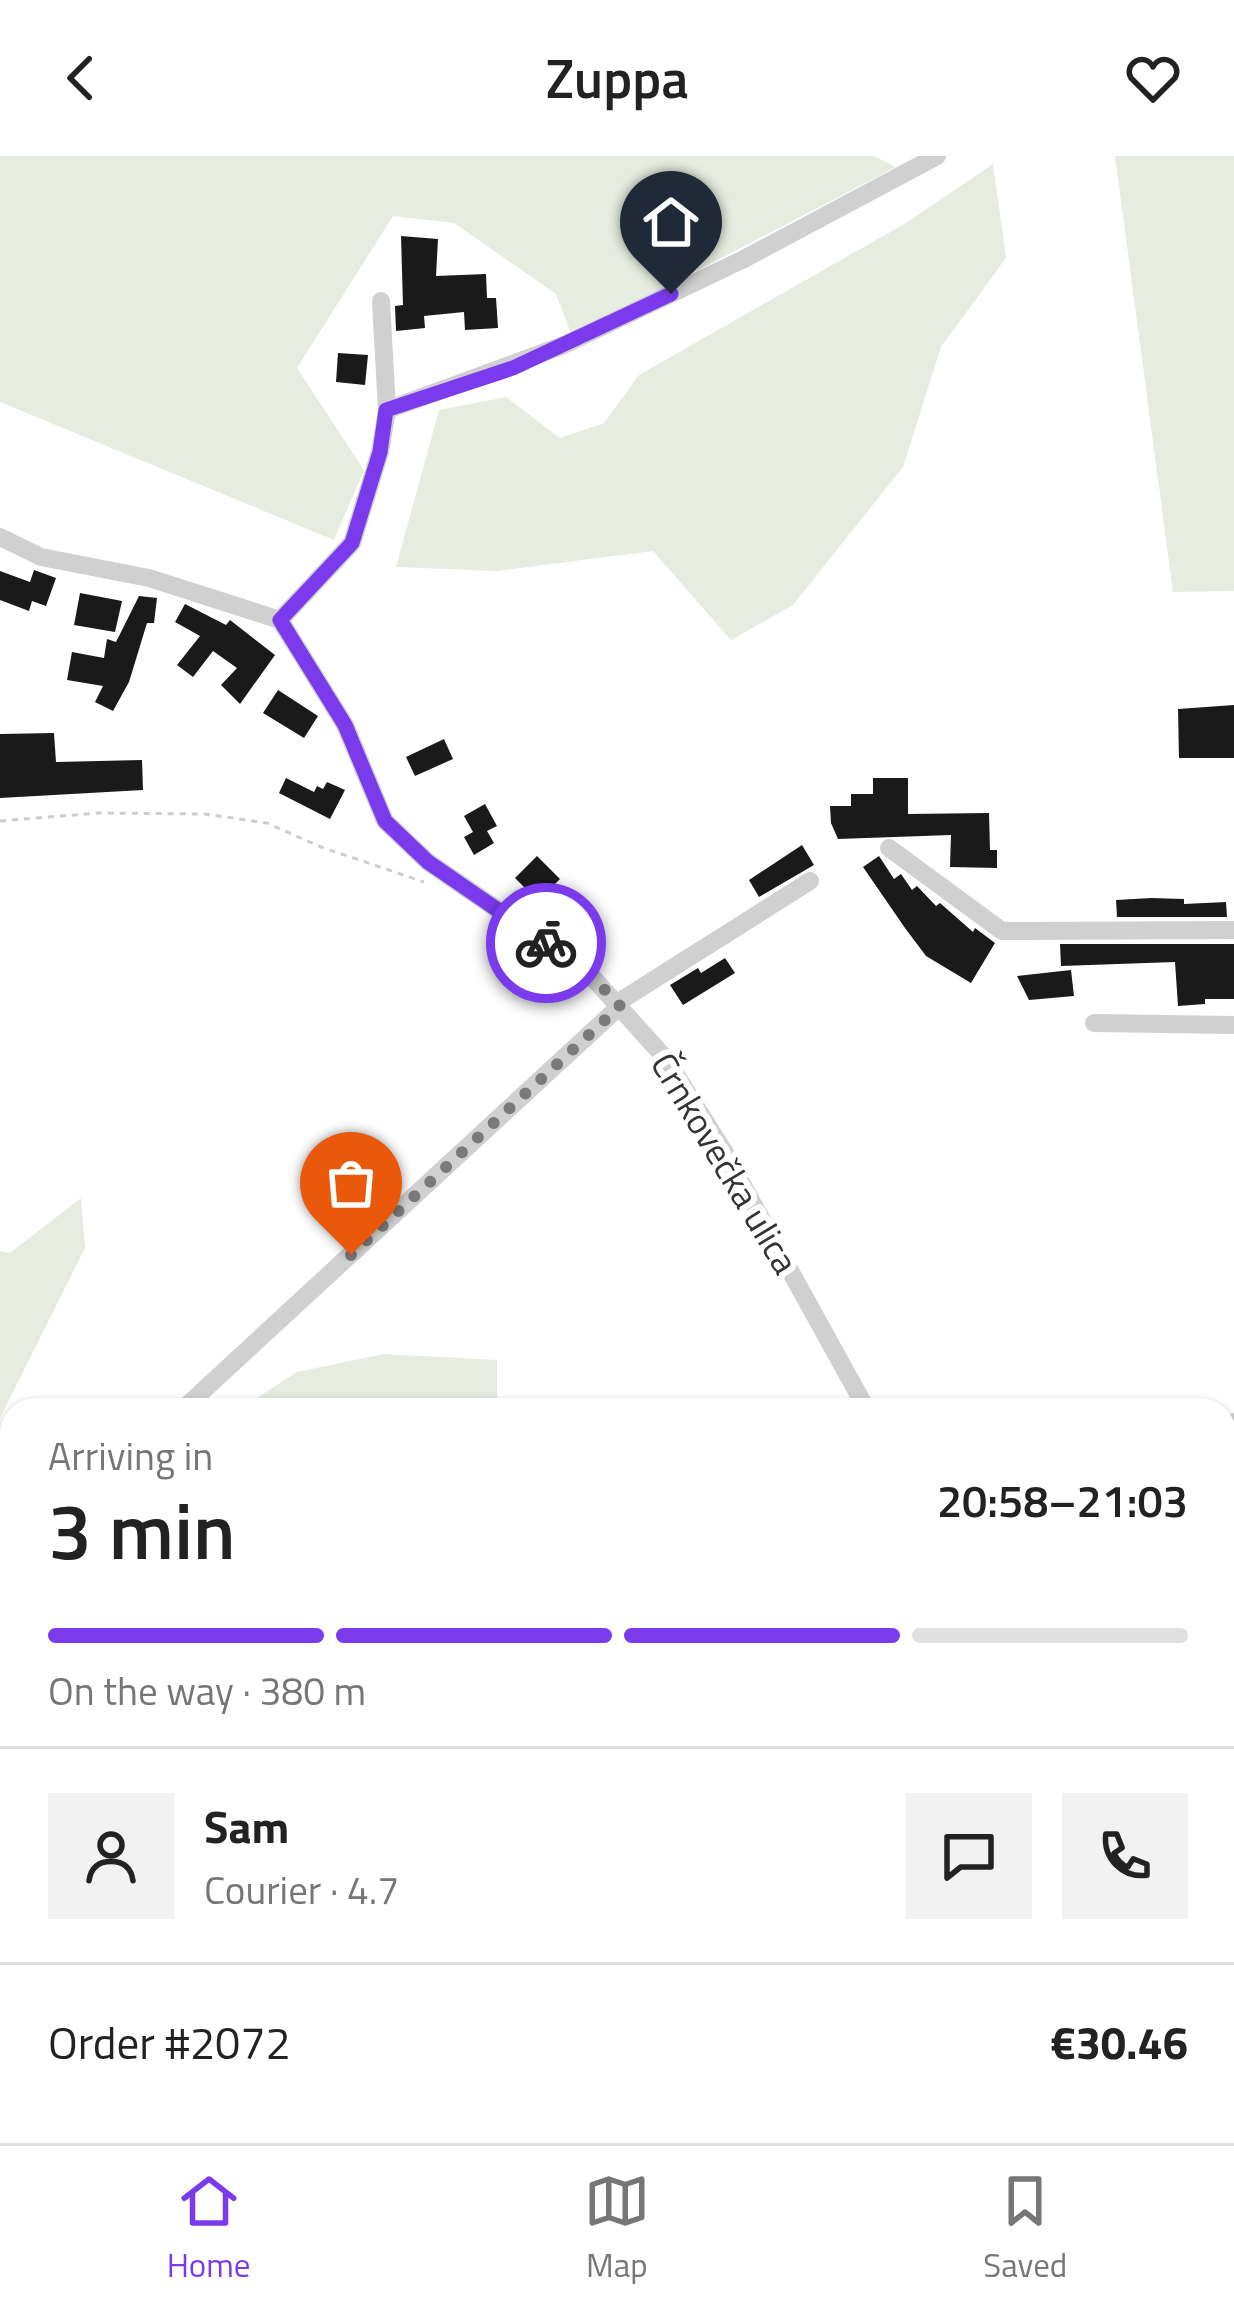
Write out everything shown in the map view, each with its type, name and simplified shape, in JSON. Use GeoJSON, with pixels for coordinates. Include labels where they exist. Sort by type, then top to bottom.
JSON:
{"type":"FeatureCollection","features":[{"type":"Feature","properties":{"kind":"street"},"geometry":{"type":"LineString","coordinates":[[386,410],[565,346],[742,260],[937,156]]}},
{"type":"Feature","properties":{"kind":"street"},"geometry":{"type":"LineString","coordinates":[[0,537],[41,556],[149,578],[280,620],[352,543],[380,452],[386,410],[381,301]]}},
{"type":"Feature","properties":{"kind":"street","name":"Črnkovečka ulica"},"geometry":{"type":"LineString","coordinates":[[280,620],[345,725],[385,821],[428,862],[586,970],[666,1059],[725,1153],[859,1398]]}},
{"type":"Feature","properties":{"kind":"street"},"geometry":{"type":"LineString","coordinates":[[889,848],[1002,931],[1234,930]]}},
{"type":"Feature","properties":{"kind":"street"},"geometry":{"type":"LineString","coordinates":[[195,1398],[619,1004],[810,881]]}},
{"type":"Feature","properties":{"kind":"street"},"geometry":{"type":"LineString","coordinates":[[1094,1023],[1234,1025]]}},
{"type":"Feature","properties":{"kind":"path"},"geometry":{"type":"LineString","coordinates":[[0,820],[98,813],[205,814],[267,823],[321,848],[437,888]]}},
{"type":"Feature","properties":{"kind":"shaded area"},"geometry":{"type":"Polygon","coordinates":[[[0,156],[874,156],[896,167],[572,336],[556,294],[454,223],[393,216],[297,368],[364,470],[334,540],[0,402],[0,156]]]}},
{"type":"Feature","properties":{"kind":"shaded area"},"geometry":{"type":"Polygon","coordinates":[[[1115,156],[1234,156],[1234,591],[1173,592],[1115,156]]]}},
{"type":"Feature","properties":{"kind":"shaded area"},"geometry":{"type":"Polygon","coordinates":[[[993,164],[1006,258],[941,347],[903,467],[793,605],[731,640],[653,551],[497,571],[396,567],[439,410],[506,397],[560,438],[604,423],[639,375],[906,223],[993,164]]]}},
{"type":"Feature","properties":{"kind":"shaded area"},"geometry":{"type":"Polygon","coordinates":[[[81,1198],[85,1248],[10,1398],[0,1398],[0,1251],[10,1253],[81,1198]]]}},
{"type":"Feature","properties":{"kind":"shaded area"},"geometry":{"type":"Polygon","coordinates":[[[384,1354],[497,1360],[497,1398],[257,1398],[297,1372],[384,1354]]]}},
{"type":"Feature","properties":{"kind":"building"},"geometry":{"type":"Polygon","coordinates":[[[401,236],[438,239],[436,276],[486,274],[487,298],[496,298],[498,328],[465,330],[464,312],[424,316],[425,328],[396,331],[395,306],[403,305],[401,236]]]}},
{"type":"Feature","properties":{"kind":"building"},"geometry":{"type":"Polygon","coordinates":[[[338,353],[368,355],[365,385],[336,382],[338,353]]]}},
{"type":"Feature","properties":{"kind":"building"},"geometry":{"type":"Polygon","coordinates":[[[34,570],[56,578],[46,606],[32,601],[29,611],[0,600],[0,571],[30,582],[34,570]]]}},
{"type":"Feature","properties":{"kind":"building"},"geometry":{"type":"Polygon","coordinates":[[[80,593],[122,601],[115,632],[74,625],[80,593]]]}},
{"type":"Feature","properties":{"kind":"building"},"geometry":{"type":"Polygon","coordinates":[[[139,596],[157,598],[154,623],[147,623],[129,682],[113,711],[95,702],[103,686],[67,680],[72,652],[104,658],[107,639],[116,642],[139,596]]]}},
{"type":"Feature","properties":{"kind":"building"},"geometry":{"type":"Polygon","coordinates":[[[185,604],[226,625],[230,620],[275,655],[240,704],[221,685],[237,668],[213,651],[193,677],[177,665],[200,636],[175,622],[185,604]]]}},
{"type":"Feature","properties":{"kind":"building"},"geometry":{"type":"Polygon","coordinates":[[[278,690],[318,716],[304,738],[263,713],[278,690]]]}},
{"type":"Feature","properties":{"kind":"building"},"geometry":{"type":"Polygon","coordinates":[[[1234,705],[1234,758],[1179,758],[1178,709],[1234,705]]]}},
{"type":"Feature","properties":{"kind":"building"},"geometry":{"type":"Polygon","coordinates":[[[54,733],[56,762],[142,760],[143,790],[0,798],[0,734],[54,733]]]}},
{"type":"Feature","properties":{"kind":"building"},"geometry":{"type":"Polygon","coordinates":[[[444,739],[453,759],[415,776],[406,757],[444,739]]]}},
{"type":"Feature","properties":{"kind":"building"},"geometry":{"type":"Polygon","coordinates":[[[286,778],[314,792],[327,782],[345,790],[330,819],[279,793],[286,778]]]}},
{"type":"Feature","properties":{"kind":"building"},"geometry":{"type":"Polygon","coordinates":[[[873,778],[908,778],[908,814],[989,813],[990,850],[997,850],[997,868],[950,867],[951,835],[838,839],[830,806],[851,806],[851,794],[873,794],[873,778]]]}},
{"type":"Feature","properties":{"kind":"building"},"geometry":{"type":"Polygon","coordinates":[[[485,804],[497,826],[487,831],[494,843],[474,855],[464,837],[473,832],[464,816],[485,804]]]}},
{"type":"Feature","properties":{"kind":"building"},"geometry":{"type":"Polygon","coordinates":[[[802,845],[814,865],[759,897],[749,880],[802,845]]]}},
{"type":"Feature","properties":{"kind":"building"},"geometry":{"type":"Polygon","coordinates":[[[537,856],[560,879],[538,901],[515,878],[537,856]]]}},
{"type":"Feature","properties":{"kind":"building"},"geometry":{"type":"Polygon","coordinates":[[[879,856],[894,879],[901,874],[912,890],[917,886],[936,906],[940,903],[973,932],[975,928],[995,943],[971,983],[926,956],[905,928],[863,867],[879,856]]]}},
{"type":"Feature","properties":{"kind":"building"},"geometry":{"type":"Polygon","coordinates":[[[1184,899],[1184,904],[1226,902],[1227,917],[1117,917],[1116,900],[1184,899]]]}},
{"type":"Feature","properties":{"kind":"building"},"geometry":{"type":"Polygon","coordinates":[[[1060,944],[1234,944],[1234,999],[1178,1006],[1175,962],[1061,966],[1060,944]]]}},
{"type":"Feature","properties":{"kind":"building"},"geometry":{"type":"Polygon","coordinates":[[[725,958],[735,973],[683,1005],[670,985],[725,958]]]}},
{"type":"Feature","properties":{"kind":"building"},"geometry":{"type":"Polygon","coordinates":[[[1071,970],[1074,996],[1029,1000],[1017,976],[1071,970]]]}},
{"type":"Feature","properties":{"kind":"way so far"},"geometry":{"type":"LineString","coordinates":[[351,1255],[620,1006],[586,970],[546,943]]}},
{"type":"Feature","properties":{"kind":"route"},"geometry":{"type":"LineString","coordinates":[[546,943],[428,862],[385,821],[345,725],[280,620],[352,543],[380,452],[386,410],[513,368],[671,294]]}}]}
